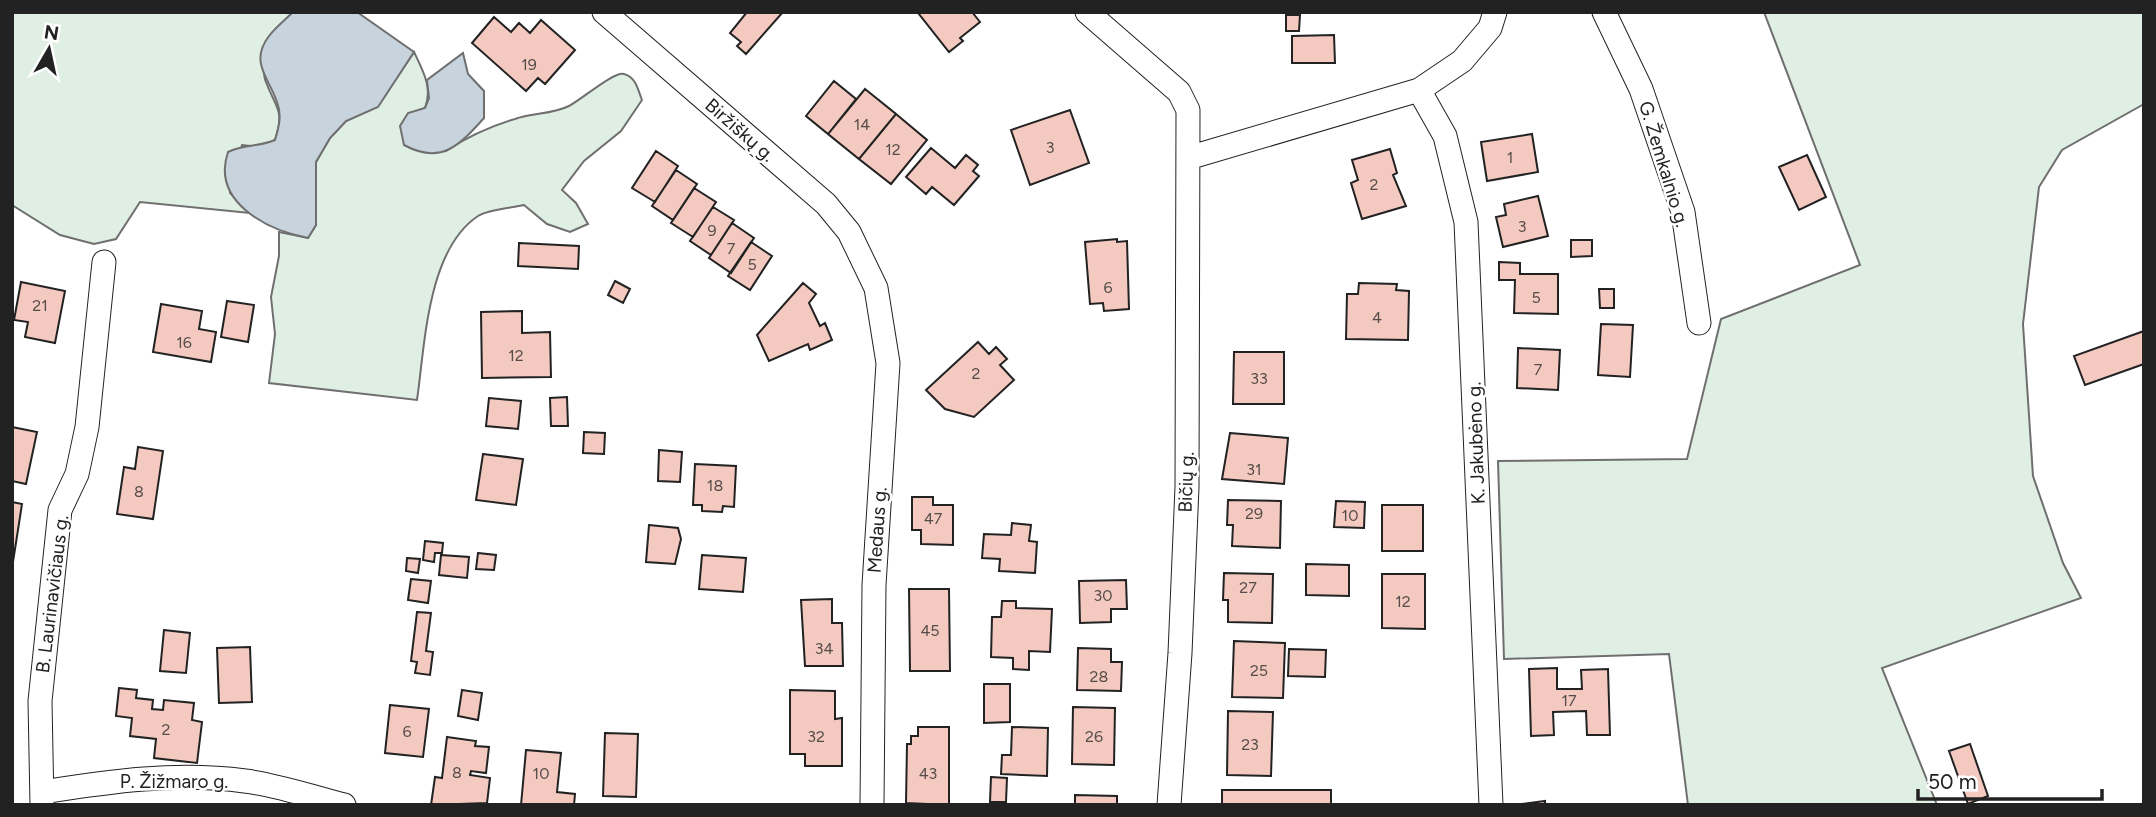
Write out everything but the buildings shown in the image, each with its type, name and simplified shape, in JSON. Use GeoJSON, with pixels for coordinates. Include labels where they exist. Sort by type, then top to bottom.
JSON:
{"type":"FeatureCollection","features":[{"type":"Feature","properties":{"kind":"street","name":"Biržiškų g."},"geometry":{"type":"LineString","coordinates":[[604,12],[826,204],[849,232],[863,258]]}},
{"type":"Feature","properties":{"kind":"street","name":"Bičių g."},"geometry":{"type":"LineString","coordinates":[[1087,12],[1179,92],[1188,110],[1186,487],[1180,653],[1169,805]]}},
{"type":"Feature","properties":{"kind":"street"},"geometry":{"type":"LineString","coordinates":[[1188,158],[1419,90],[1462,61],[1490,28],[1495,12]]}},
{"type":"Feature","properties":{"kind":"street","name":"G. Žemkalnio g."},"geometry":{"type":"LineString","coordinates":[[1604,12],[1641,89],[1683,212],[1699,323]]}},
{"type":"Feature","properties":{"kind":"street","name":"K. Jakubėno g."},"geometry":{"type":"LineString","coordinates":[[1419,90],[1445,135],[1466,222],[1490,805]]}},
{"type":"Feature","properties":{"kind":"street","name":"Medaus g."},"geometry":{"type":"LineString","coordinates":[[863,258],[876,288],[888,363],[874,585],[872,805]]}},
{"type":"Feature","properties":{"kind":"street","name":"B. Laurinavičiaus g."},"geometry":{"type":"LineString","coordinates":[[43,798],[40,701],[60,510],[77,474],[87,427],[104,262]]}},
{"type":"Feature","properties":{"kind":"street","name":"P. Žižmaro g."},"geometry":{"type":"LineString","coordinates":[[43,798],[117,780],[199,776],[248,782],[344,805]]}},
{"type":"Feature","properties":{"kind":"green space"},"geometry":{"type":"Polygon","coordinates":[[[12,12],[293,12],[268,38],[264,72],[279,115],[275,140],[261,147],[242,145],[230,193],[250,213],[140,202],[116,239],[94,244],[60,235],[12,205],[12,12]]]}},
{"type":"Feature","properties":{"kind":"green space"},"geometry":{"type":"Polygon","coordinates":[[[1764,12],[2144,12],[2144,104],[2062,150],[2039,187],[2023,324],[2033,476],[2063,563],[2081,598],[1882,668],[1937,805],[1688,805],[1669,654],[1504,659],[1498,461],[1687,459],[1721,319],[1860,265],[1764,12]]]}},
{"type":"Feature","properties":{"kind":"green space"},"geometry":{"type":"Polygon","coordinates":[[[414,52],[426,80],[428,93],[425,108],[417,111],[446,151],[497,125],[569,106],[619,74],[631,78],[642,100],[621,131],[584,161],[562,190],[576,203],[588,224],[570,232],[547,224],[524,205],[494,210],[478,216],[461,231],[448,251],[431,300],[417,400],[269,383],[275,334],[271,297],[279,256],[279,232],[308,238],[316,225],[316,162],[330,138],[346,121],[378,106],[414,52]]]}},
{"type":"Feature","properties":{"kind":"shaded area"},"geometry":{"type":"Polygon","coordinates":[[[293,12],[357,12],[414,52],[378,107],[346,121],[330,138],[316,162],[316,225],[308,238],[276,228],[246,211],[235,199],[225,170],[228,152],[275,140],[279,112],[274,93],[262,70],[261,54],[269,36],[293,12]]]}},
{"type":"Feature","properties":{"kind":"shaded area"},"geometry":{"type":"Polygon","coordinates":[[[463,53],[468,74],[484,91],[484,118],[466,137],[448,150],[429,153],[404,145],[400,126],[408,113],[425,108],[429,98],[427,80],[463,53]]]}}]}
